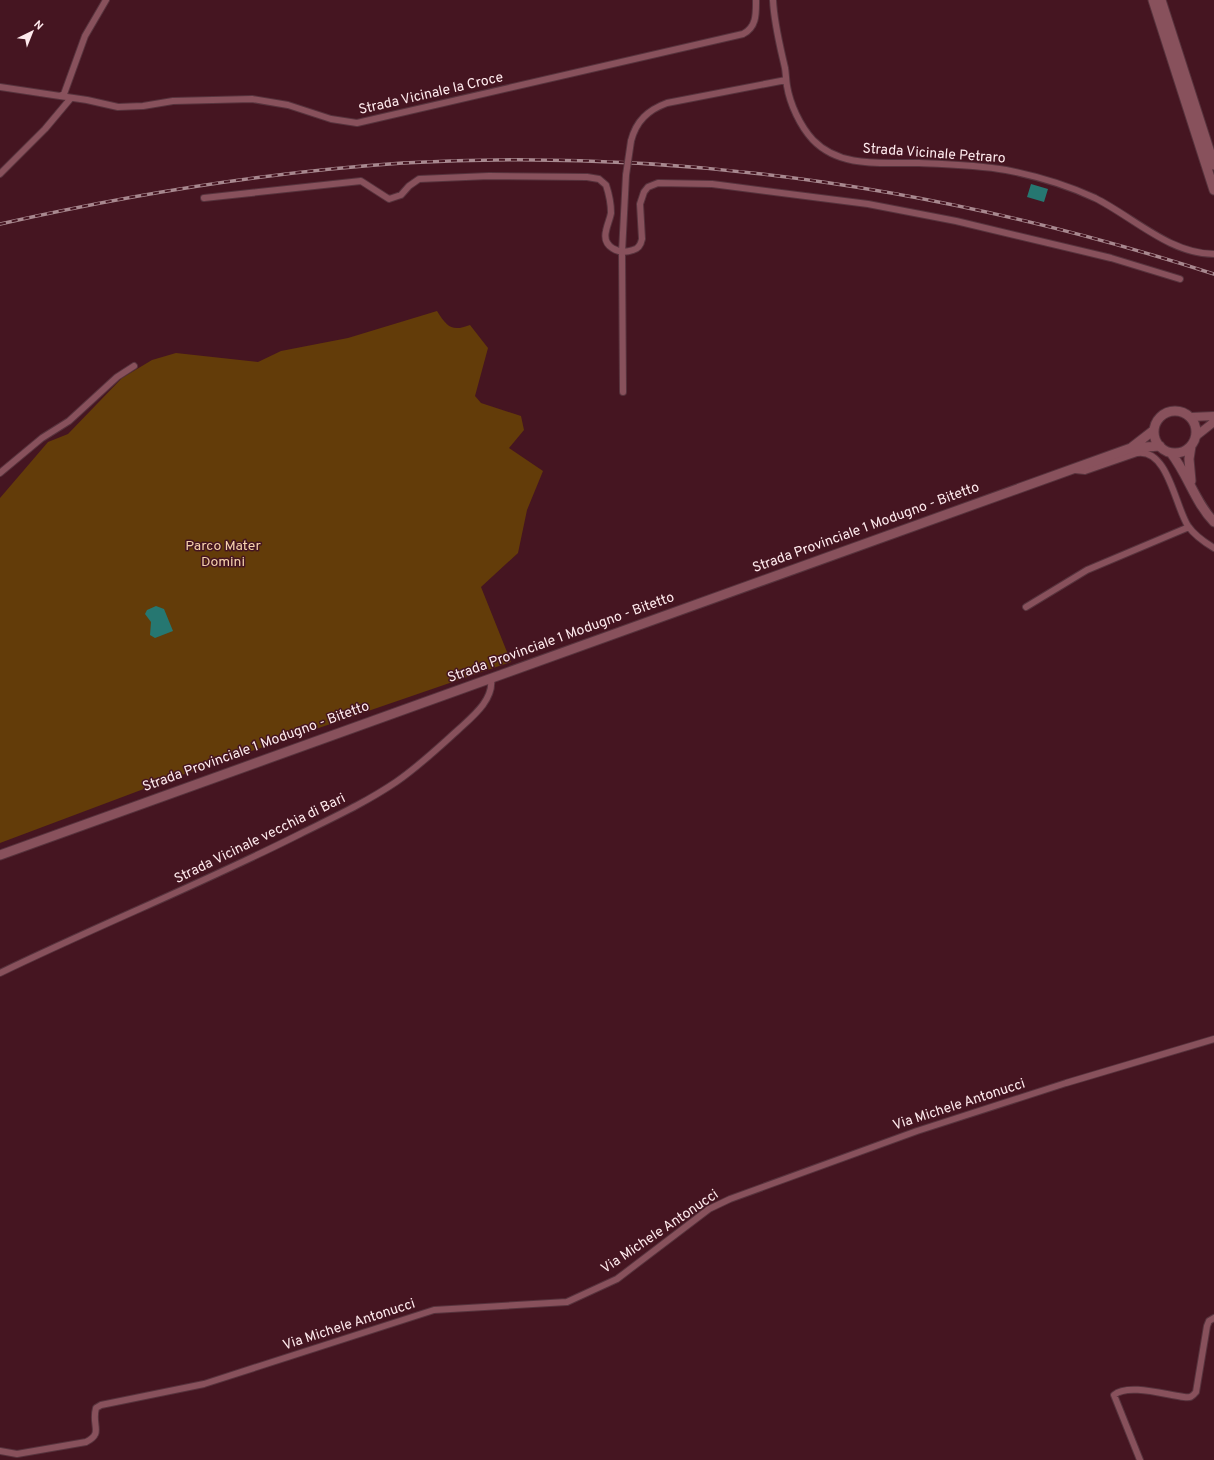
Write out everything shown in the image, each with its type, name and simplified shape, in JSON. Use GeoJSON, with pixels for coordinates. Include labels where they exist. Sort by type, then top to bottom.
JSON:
{"type":"FeatureCollection","features":[{"type":"Feature","properties":{"kind":"main road"},"geometry":{"type":"LineString","coordinates":[[1153,0],[1214,190]]}},
{"type":"Feature","properties":{"kind":"main road"},"geometry":{"type":"LineString","coordinates":[[1161,0],[1214,165]]}},
{"type":"Feature","properties":{"kind":"main road"},"geometry":{"type":"LineString","coordinates":[[1191,484],[1190,459],[1191,446],[1196,436],[1195,425],[1191,417],[1180,411],[1167,412],[1157,421],[1154,430],[1155,439],[1160,446],[1171,453],[1191,484],[1205,513],[1214,522]]}},
{"type":"Feature","properties":{"kind":"main road"},"geometry":{"type":"LineString","coordinates":[[1131,448],[1154,430]]}},
{"type":"Feature","properties":{"kind":"main road"},"geometry":{"type":"LineString","coordinates":[[1131,448],[1160,446]]}},
{"type":"Feature","properties":{"kind":"main road"},"geometry":{"type":"LineString","coordinates":[[1171,453],[1181,452],[1191,446]]}},
{"type":"Feature","properties":{"kind":"main road","name":"Strada Provinciale 1 Modugno - Bitetto"},"geometry":{"type":"LineString","coordinates":[[0,855],[1131,448]]}},
{"type":"Feature","properties":{"kind":"street"},"geometry":{"type":"LineString","coordinates":[[60,96],[64,94],[85,36],[106,0]]}},
{"type":"Feature","properties":{"kind":"street","name":"Strada Vicinale la Croce"},"geometry":{"type":"LineString","coordinates":[[0,87],[87,100],[118,107],[142,106],[173,101],[252,98],[288,105],[331,118],[357,123],[743,34],[751,28],[754,22],[756,0]]}},
{"type":"Feature","properties":{"kind":"street","name":"Strada Vicinale Petraro"},"geometry":{"type":"LineString","coordinates":[[773,0],[776,27],[791,102],[802,124],[813,140],[838,156],[853,161],[875,164],[925,164],[1005,169],[1040,178],[1068,186],[1096,199],[1182,248],[1213,254]]}},
{"type":"Feature","properties":{"kind":"street"},"geometry":{"type":"LineString","coordinates":[[623,392],[622,252],[626,175],[634,129],[643,117],[653,108],[667,103],[786,80]]}},
{"type":"Feature","properties":{"kind":"street"},"geometry":{"type":"LineString","coordinates":[[0,174],[45,128],[71,98]]}},
{"type":"Feature","properties":{"kind":"street"},"geometry":{"type":"LineString","coordinates":[[204,198],[362,181],[385,198],[390,199],[401,195],[409,186],[419,179],[489,176],[599,178],[606,185],[610,200],[610,216],[605,232],[608,244],[614,250],[622,252],[633,250],[641,244],[640,204],[644,192],[648,187],[658,183],[712,184],[868,204],[956,221],[1111,258],[1180,279]]}},
{"type":"Feature","properties":{"kind":"street"},"geometry":{"type":"LineString","coordinates":[[0,473],[42,438],[69,420],[117,377],[134,366]]}},
{"type":"Feature","properties":{"kind":"street"},"geometry":{"type":"LineString","coordinates":[[1191,417],[1214,416]]}},
{"type":"Feature","properties":{"kind":"street"},"geometry":{"type":"LineString","coordinates":[[1196,436],[1214,422]]}},
{"type":"Feature","properties":{"kind":"street"},"geometry":{"type":"LineString","coordinates":[[1071,469],[1084,471],[1137,453],[1145,452],[1152,455],[1163,466],[1189,527],[1201,541],[1214,548]]}},
{"type":"Feature","properties":{"kind":"street"},"geometry":{"type":"LineString","coordinates":[[1026,607],[1087,570],[1189,527]]}},
{"type":"Feature","properties":{"kind":"street","name":"Strada Vicinale vecchia di Bari"},"geometry":{"type":"LineString","coordinates":[[0,973],[251,858],[354,806],[390,786],[434,752],[481,707],[490,692],[492,686],[491,679]]}},
{"type":"Feature","properties":{"kind":"street","name":"Via Michele Antonucci"},"geometry":{"type":"LineString","coordinates":[[0,1451],[17,1454],[86,1442],[94,1438],[96,1432],[93,1418],[96,1408],[101,1405],[204,1384],[434,1310],[567,1302],[617,1279],[710,1209],[730,1199],[917,1131],[1145,1059],[1214,1039]]}},
{"type":"Feature","properties":{"kind":"street"},"geometry":{"type":"LineString","coordinates":[[1140,1460],[1114,1395],[1118,1392],[1129,1389],[1184,1397],[1193,1395],[1196,1392],[1207,1326],[1209,1321],[1214,1318]]}},
{"type":"Feature","properties":{"kind":"green space","name":"Parco Mater Domini"},"geometry":{"type":"Polygon","coordinates":[[[437,311],[450,327],[459,328],[470,325],[488,348],[475,396],[481,403],[521,416],[524,430],[509,448],[543,471],[527,510],[518,553],[481,587],[511,662],[173,778],[0,843],[0,498],[48,442],[68,434],[122,378],[152,360],[176,353],[258,362],[281,351],[348,338],[437,311]]]}},
{"type":"Feature","properties":{"kind":"water"},"geometry":{"type":"Polygon","coordinates":[[[1031,184],[1048,189],[1044,202],[1027,197],[1031,184]]]}},
{"type":"Feature","properties":{"kind":"water"},"geometry":{"type":"Polygon","coordinates":[[[156,606],[164,609],[173,631],[155,638],[150,635],[151,622],[145,614],[147,610],[156,606]]]}},
{"type":"Feature","properties":{"kind":"railway"},"geometry":{"type":"LineString","coordinates":[[0,224],[150,194],[251,178],[301,172],[403,163],[507,160],[610,162],[712,169],[814,181],[915,197],[1015,219],[1115,244],[1214,274]]}}]}
